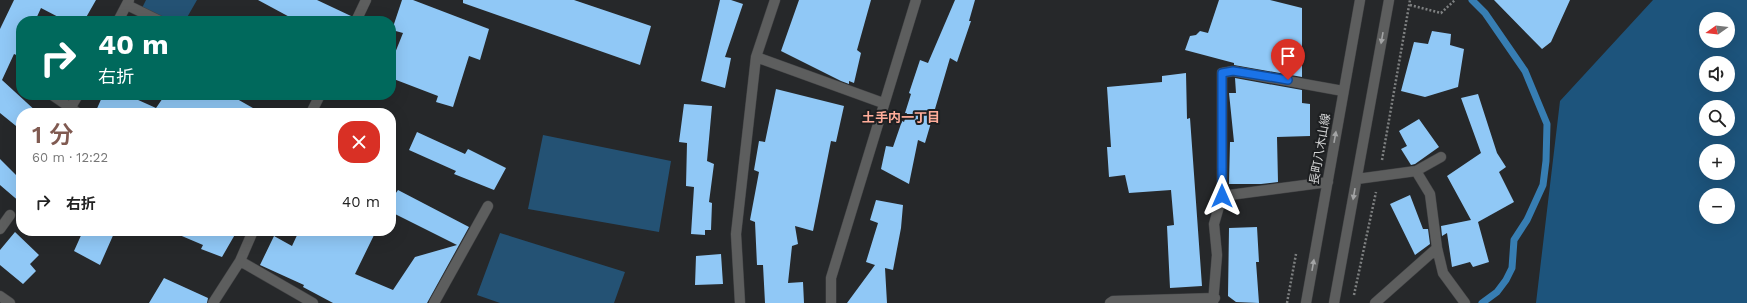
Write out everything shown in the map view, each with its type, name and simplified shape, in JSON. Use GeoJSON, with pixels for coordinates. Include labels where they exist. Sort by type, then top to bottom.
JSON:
{"type":"FeatureCollection","features":[{"type":"Feature","properties":{"kind":"street"},"geometry":{"type":"LineString","coordinates":[[358,16],[366,0]]}},
{"type":"Feature","properties":{"kind":"street"},"geometry":{"type":"LineString","coordinates":[[740,303],[736,234],[756,57],[775,0]]}},
{"type":"Feature","properties":{"kind":"street"},"geometry":{"type":"LineString","coordinates":[[831,303],[831,278],[883,103],[916,0]]}},
{"type":"Feature","properties":{"kind":"street","name":"長町八木山線"},"geometry":{"type":"LineString","coordinates":[[1306,303],[1360,0]]}},
{"type":"Feature","properties":{"kind":"street"},"geometry":{"type":"LineString","coordinates":[[1334,303],[1389,0]]}},
{"type":"Feature","properties":{"kind":"street"},"geometry":{"type":"LineString","coordinates":[[121,16],[128,3],[151,16]]}},
{"type":"Feature","properties":{"kind":"street"},"geometry":{"type":"LineString","coordinates":[[756,57],[883,103]]}},
{"type":"Feature","properties":{"kind":"street"},"geometry":{"type":"LineString","coordinates":[[1110,303],[1113,301],[1137,299],[1214,301],[1218,255],[1214,224],[1222,196],[1222,73],[1233,71],[1344,91]]}},
{"type":"Feature","properties":{"kind":"street"},"geometry":{"type":"LineString","coordinates":[[60,100],[72,108]]}},
{"type":"Feature","properties":{"kind":"street"},"geometry":{"type":"LineString","coordinates":[[1356,179],[1416,171],[1441,157]]}},
{"type":"Feature","properties":{"kind":"street"},"geometry":{"type":"LineString","coordinates":[[1416,171],[1430,194],[1437,248],[1443,273],[1465,303]]}},
{"type":"Feature","properties":{"kind":"street"},"geometry":{"type":"LineString","coordinates":[[1222,196],[1328,182]]}},
{"type":"Feature","properties":{"kind":"street"},"geometry":{"type":"LineString","coordinates":[[434,303],[488,206]]}},
{"type":"Feature","properties":{"kind":"street"},"geometry":{"type":"LineString","coordinates":[[0,229],[10,215]]}},
{"type":"Feature","properties":{"kind":"street"},"geometry":{"type":"LineString","coordinates":[[213,303],[240,261],[251,236]]}},
{"type":"Feature","properties":{"kind":"street"},"geometry":{"type":"LineString","coordinates":[[1375,303],[1437,248]]}},
{"type":"Feature","properties":{"kind":"street"},"geometry":{"type":"LineString","coordinates":[[240,261],[313,303]]}},
{"type":"Feature","properties":{"kind":"street"},"geometry":{"type":"LineString","coordinates":[[0,296],[10,303]]}},
{"type":"Feature","properties":{"kind":"path"},"geometry":{"type":"LineString","coordinates":[[1354,296],[1379,177],[1410,0]]}},
{"type":"Feature","properties":{"kind":"path"},"geometry":{"type":"LineString","coordinates":[[1410,5],[1441,13],[1454,1]]}},
{"type":"Feature","properties":{"kind":"shaded area"},"geometry":{"type":"Polygon","coordinates":[[[146,0],[197,0],[188,16],[160,16],[142,8],[146,0]]]}},
{"type":"Feature","properties":{"kind":"shaded area"},"geometry":{"type":"Polygon","coordinates":[[[1653,0],[1747,0],[1747,303],[1536,303],[1560,101],[1653,0]]]}},
{"type":"Feature","properties":{"kind":"shaded area"},"geometry":{"type":"Polygon","coordinates":[[[543,135],[671,161],[659,232],[528,209],[543,135]]]}},
{"type":"Feature","properties":{"kind":"shaded area"},"geometry":{"type":"Polygon","coordinates":[[[500,233],[625,272],[614,303],[500,303],[477,295],[500,233]]]}},
{"type":"Feature","properties":{"kind":"building"},"geometry":{"type":"Polygon","coordinates":[[[14,0],[96,0],[87,16],[56,16],[41,8],[37,16],[16,16],[16,55],[14,54],[2,80],[16,93],[16,100],[24,100],[33,108],[16,108],[16,126],[0,113],[0,29],[14,0]]]}},
{"type":"Feature","properties":{"kind":"building"},"geometry":{"type":"Polygon","coordinates":[[[258,0],[317,0],[351,16],[288,16],[258,0]]]}},
{"type":"Feature","properties":{"kind":"building"},"geometry":{"type":"Polygon","coordinates":[[[402,0],[413,0],[489,29],[480,60],[469,56],[453,107],[436,102],[438,96],[396,80],[396,50],[403,33],[396,31],[396,18],[402,0]]]}},
{"type":"Feature","properties":{"kind":"building"},"geometry":{"type":"Polygon","coordinates":[[[463,0],[574,0],[651,26],[640,65],[463,3],[463,0]]]}},
{"type":"Feature","properties":{"kind":"building"},"geometry":{"type":"Polygon","coordinates":[[[720,0],[731,0],[743,4],[725,57],[731,58],[725,88],[701,81],[720,0]]]}},
{"type":"Feature","properties":{"kind":"building"},"geometry":{"type":"Polygon","coordinates":[[[799,0],[871,0],[857,50],[861,53],[854,83],[849,81],[849,84],[841,81],[781,51],[799,0]]]}},
{"type":"Feature","properties":{"kind":"building"},"geometry":{"type":"Polygon","coordinates":[[[955,0],[975,0],[969,21],[971,21],[957,62],[950,58],[925,143],[918,140],[909,184],[881,169],[886,146],[893,147],[902,121],[904,122],[907,113],[905,113],[911,94],[909,93],[920,60],[928,63],[955,0]]]}},
{"type":"Feature","properties":{"kind":"building"},"geometry":{"type":"Polygon","coordinates":[[[1219,0],[1270,0],[1302,8],[1302,77],[1234,65],[1234,63],[1185,50],[1190,36],[1196,35],[1200,31],[1208,33],[1219,0]]]}},
{"type":"Feature","properties":{"kind":"building"},"geometry":{"type":"Polygon","coordinates":[[[1494,0],[1570,0],[1551,42],[1542,49],[1494,0]]]}},
{"type":"Feature","properties":{"kind":"building"},"geometry":{"type":"Polygon","coordinates":[[[1432,31],[1451,34],[1450,45],[1464,49],[1458,87],[1425,97],[1401,91],[1414,42],[1428,44],[1432,31]]]}},
{"type":"Feature","properties":{"kind":"building"},"geometry":{"type":"Polygon","coordinates":[[[1186,73],[1187,119],[1190,118],[1202,286],[1170,288],[1167,226],[1174,225],[1171,190],[1129,193],[1125,175],[1109,177],[1107,147],[1111,147],[1107,87],[1162,82],[1162,76],[1186,73]]]}},
{"type":"Feature","properties":{"kind":"building"},"geometry":{"type":"Polygon","coordinates":[[[1235,78],[1302,90],[1302,103],[1310,104],[1310,136],[1277,137],[1278,182],[1261,184],[1229,184],[1230,142],[1234,142],[1229,93],[1236,93],[1235,78]]]}},
{"type":"Feature","properties":{"kind":"building"},"geometry":{"type":"Polygon","coordinates":[[[776,89],[844,106],[836,142],[831,141],[813,231],[795,226],[798,244],[792,246],[788,283],[803,282],[804,303],[765,303],[763,265],[757,265],[755,222],[750,220],[759,172],[754,170],[759,141],[765,142],[776,89]]]}},
{"type":"Feature","properties":{"kind":"building"},"geometry":{"type":"Polygon","coordinates":[[[1478,94],[1497,153],[1506,167],[1499,172],[1514,202],[1478,222],[1489,262],[1473,267],[1470,262],[1452,267],[1447,233],[1442,236],[1441,226],[1471,220],[1447,176],[1481,153],[1461,98],[1478,94]]]}},
{"type":"Feature","properties":{"kind":"building"},"geometry":{"type":"Polygon","coordinates":[[[101,100],[138,100],[156,108],[97,108],[101,100]]]}},
{"type":"Feature","properties":{"kind":"building"},"geometry":{"type":"Polygon","coordinates":[[[162,100],[239,100],[253,108],[156,108],[162,100]]]}},
{"type":"Feature","properties":{"kind":"building"},"geometry":{"type":"Polygon","coordinates":[[[684,104],[712,106],[707,161],[714,164],[709,202],[712,203],[711,230],[705,230],[705,235],[691,234],[694,187],[686,186],[687,143],[679,142],[684,104]]]}},
{"type":"Feature","properties":{"kind":"building"},"geometry":{"type":"Polygon","coordinates":[[[1419,119],[1439,147],[1415,164],[1411,165],[1401,149],[1407,146],[1399,131],[1419,119]]]}},
{"type":"Feature","properties":{"kind":"building"},"geometry":{"type":"Polygon","coordinates":[[[417,132],[465,154],[468,149],[506,168],[494,190],[454,174],[456,171],[409,150],[417,132]]]}},
{"type":"Feature","properties":{"kind":"building"},"geometry":{"type":"Polygon","coordinates":[[[0,159],[16,175],[16,199],[0,185],[0,159]]]}},
{"type":"Feature","properties":{"kind":"building"},"geometry":{"type":"Polygon","coordinates":[[[398,190],[469,227],[427,303],[333,303],[303,287],[304,285],[260,265],[274,236],[292,246],[297,236],[374,236],[355,274],[393,290],[415,257],[457,245],[396,214],[396,193],[398,190]]]}},
{"type":"Feature","properties":{"kind":"building"},"geometry":{"type":"Polygon","coordinates":[[[1410,195],[1423,229],[1428,229],[1430,244],[1415,255],[1390,204],[1410,195]]]}},
{"type":"Feature","properties":{"kind":"building"},"geometry":{"type":"Polygon","coordinates":[[[876,200],[903,205],[901,228],[893,270],[885,268],[887,303],[847,303],[875,265],[866,262],[878,223],[870,220],[876,200]]]}},
{"type":"Feature","properties":{"kind":"building"},"geometry":{"type":"Polygon","coordinates":[[[1257,227],[1259,262],[1256,262],[1259,303],[1236,302],[1228,296],[1229,228],[1257,227]]]}},
{"type":"Feature","properties":{"kind":"building"},"geometry":{"type":"Polygon","coordinates":[[[15,232],[16,236],[19,236],[39,255],[30,264],[36,271],[23,284],[0,265],[0,250],[15,232]]]}},
{"type":"Feature","properties":{"kind":"building"},"geometry":{"type":"Polygon","coordinates":[[[81,236],[113,236],[100,265],[74,251],[81,236]]]}},
{"type":"Feature","properties":{"kind":"building"},"geometry":{"type":"Polygon","coordinates":[[[182,236],[234,236],[222,257],[201,249],[203,245],[182,236]]]}},
{"type":"Feature","properties":{"kind":"building"},"geometry":{"type":"Polygon","coordinates":[[[721,254],[723,284],[695,285],[696,256],[721,254]]]}},
{"type":"Feature","properties":{"kind":"building"},"geometry":{"type":"Polygon","coordinates":[[[164,278],[208,298],[207,303],[149,303],[164,278]]]}},
{"type":"Feature","properties":{"kind":"waterway"},"geometry":{"type":"LineString","coordinates":[[1472,0],[1485,13],[1525,71],[1547,124],[1546,161],[1543,185],[1527,220],[1514,240],[1512,268],[1506,280],[1497,292],[1482,303]]}},
{"type":"Feature","properties":{"kind":"district","name":"土手内一丁目"},"geometry":{"type":"Point","coordinates":[901,117]}},
{"type":"Feature","properties":{"kind":"route"},"geometry":{"type":"LineString","coordinates":[[1222,196],[1222,73],[1233,71],[1288,80]]}}]}
